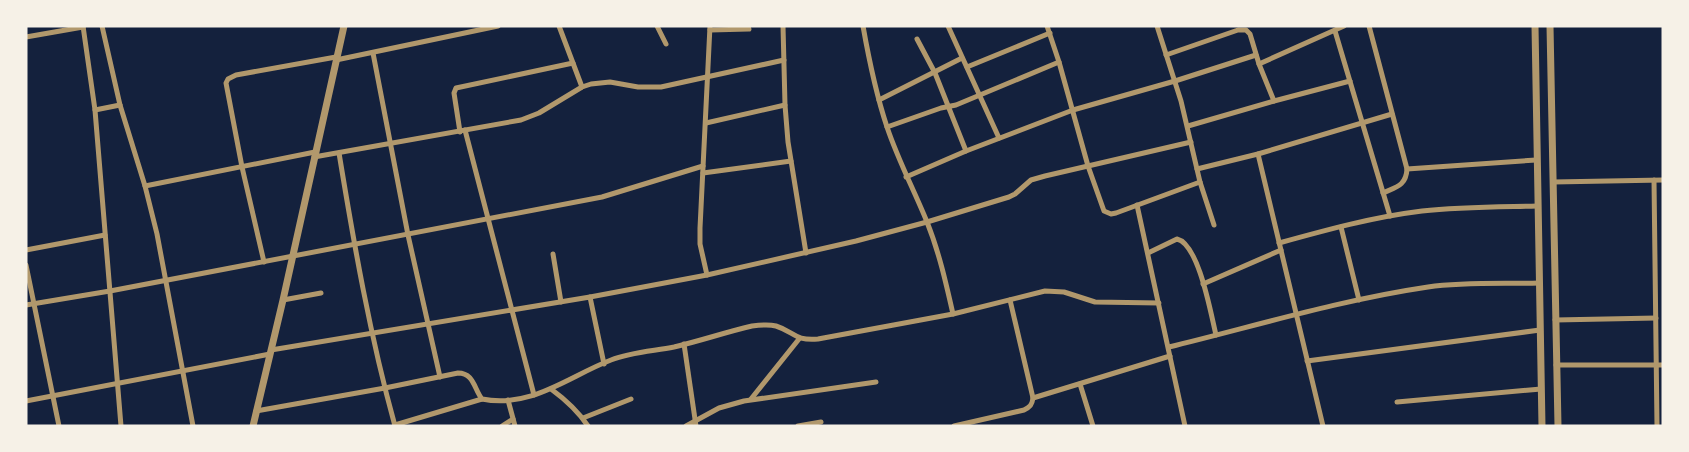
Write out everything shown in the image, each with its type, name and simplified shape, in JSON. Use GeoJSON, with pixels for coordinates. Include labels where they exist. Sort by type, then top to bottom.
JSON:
{"type":"FeatureCollection","features":[{"type":"Feature","properties":{"kind":"street"},"geometry":{"type":"LineString","coordinates":[[26,37],[83,26],[95,110],[121,426]]}},
{"type":"Feature","properties":{"kind":"street"},"geometry":{"type":"LineString","coordinates":[[102,26],[120,105],[146,186],[166,279],[193,426]]}},
{"type":"Feature","properties":{"kind":"street"},"geometry":{"type":"LineString","coordinates":[[253,426],[344,26]]}},
{"type":"Feature","properties":{"kind":"street"},"geometry":{"type":"LineString","coordinates":[[264,262],[242,166],[226,83],[228,79],[236,75],[373,53],[498,26]]}},
{"type":"Feature","properties":{"kind":"street"},"geometry":{"type":"LineString","coordinates":[[559,26],[582,87]]}},
{"type":"Feature","properties":{"kind":"street"},"geometry":{"type":"LineString","coordinates":[[657,26],[666,44]]}},
{"type":"Feature","properties":{"kind":"street"},"geometry":{"type":"LineString","coordinates":[[783,26],[785,105],[791,161],[806,253]]}},
{"type":"Feature","properties":{"kind":"street"},"geometry":{"type":"LineString","coordinates":[[863,26],[879,100],[887,127],[906,177],[927,222],[945,280],[953,314]]}},
{"type":"Feature","properties":{"kind":"street"},"geometry":{"type":"LineString","coordinates":[[1047,26],[1088,166],[1104,211],[1111,214],[1116,213],[1200,182]]}},
{"type":"Feature","properties":{"kind":"street"},"geometry":{"type":"LineString","coordinates":[[1157,26],[1188,126],[1200,182],[1214,225]]}},
{"type":"Feature","properties":{"kind":"street"},"geometry":{"type":"LineString","coordinates":[[1258,64],[1344,26]]}},
{"type":"Feature","properties":{"kind":"street"},"geometry":{"type":"LineString","coordinates":[[1369,26],[1407,169],[1406,180],[1402,184],[1383,193]]}},
{"type":"Feature","properties":{"kind":"street"},"geometry":{"type":"LineString","coordinates":[[1535,26],[1542,426]]}},
{"type":"Feature","properties":{"kind":"street"},"geometry":{"type":"LineString","coordinates":[[1550,26],[1558,426]]}},
{"type":"Feature","properties":{"kind":"street"},"geometry":{"type":"LineString","coordinates":[[950,27],[962,58],[999,138]]}},
{"type":"Feature","properties":{"kind":"street"},"geometry":{"type":"LineString","coordinates":[[707,275],[700,244],[710,28],[749,29]]}},
{"type":"Feature","properties":{"kind":"street"},"geometry":{"type":"LineString","coordinates":[[1166,55],[1246,30],[1250,34],[1258,64],[1274,101]]}},
{"type":"Feature","properties":{"kind":"street"},"geometry":{"type":"LineString","coordinates":[[1335,30],[1390,216]]}},
{"type":"Feature","properties":{"kind":"street"},"geometry":{"type":"LineString","coordinates":[[967,67],[1050,33]]}},
{"type":"Feature","properties":{"kind":"street"},"geometry":{"type":"LineString","coordinates":[[917,39],[935,73],[966,151]]}},
{"type":"Feature","properties":{"kind":"street"},"geometry":{"type":"LineString","coordinates":[[373,53],[408,234],[440,377]]}},
{"type":"Feature","properties":{"kind":"street"},"geometry":{"type":"LineString","coordinates":[[906,177],[966,151],[1073,110],[1175,81],[1256,55]]}},
{"type":"Feature","properties":{"kind":"street"},"geometry":{"type":"LineString","coordinates":[[879,100],[962,58]]}},
{"type":"Feature","properties":{"kind":"street"},"geometry":{"type":"LineString","coordinates":[[146,186],[242,166],[315,154],[339,153],[530,117],[582,87],[600,82],[638,87],[661,87],[784,60]]}},
{"type":"Feature","properties":{"kind":"street"},"geometry":{"type":"LineString","coordinates":[[887,127],[956,105],[1059,62]]}},
{"type":"Feature","properties":{"kind":"street"},"geometry":{"type":"LineString","coordinates":[[534,395],[488,219],[462,131],[454,93],[456,88],[573,64]]}},
{"type":"Feature","properties":{"kind":"street"},"geometry":{"type":"LineString","coordinates":[[1188,126],[1350,81]]}},
{"type":"Feature","properties":{"kind":"street"},"geometry":{"type":"LineString","coordinates":[[95,110],[120,105]]}},
{"type":"Feature","properties":{"kind":"street"},"geometry":{"type":"LineString","coordinates":[[706,123],[785,105]]}},
{"type":"Feature","properties":{"kind":"street"},"geometry":{"type":"LineString","coordinates":[[1197,169],[1258,154],[1392,114]]}},
{"type":"Feature","properties":{"kind":"street"},"geometry":{"type":"LineString","coordinates":[[26,401],[270,352],[707,275],[806,253],[927,222],[1009,197],[1031,180],[1191,142]]}},
{"type":"Feature","properties":{"kind":"street"},"geometry":{"type":"LineString","coordinates":[[339,153],[354,245],[395,426],[482,399],[508,400],[534,395],[551,390],[618,358],[764,324],[775,326],[799,339],[818,339],[953,314],[1037,292],[1055,291],[1095,302],[1159,302]]}},
{"type":"Feature","properties":{"kind":"street"},"geometry":{"type":"LineString","coordinates":[[1258,154],[1323,426]]}},
{"type":"Feature","properties":{"kind":"street"},"geometry":{"type":"LineString","coordinates":[[1407,169],[1536,160]]}},
{"type":"Feature","properties":{"kind":"street"},"geometry":{"type":"LineString","coordinates":[[703,173],[791,161]]}},
{"type":"Feature","properties":{"kind":"street"},"geometry":{"type":"LineString","coordinates":[[26,305],[110,291],[602,197],[703,166]]}},
{"type":"Feature","properties":{"kind":"street"},"geometry":{"type":"LineString","coordinates":[[1654,180],[1656,318],[1660,365],[1657,426]]}},
{"type":"Feature","properties":{"kind":"street"},"geometry":{"type":"LineString","coordinates":[[1553,182],[1663,180]]}},
{"type":"Feature","properties":{"kind":"street"},"geometry":{"type":"LineString","coordinates":[[1137,205],[1185,426]]}},
{"type":"Feature","properties":{"kind":"street"},"geometry":{"type":"LineString","coordinates":[[1279,243],[1390,216],[1458,208],[1537,206]]}},
{"type":"Feature","properties":{"kind":"street"},"geometry":{"type":"LineString","coordinates":[[1341,227],[1359,300]]}},
{"type":"Feature","properties":{"kind":"street"},"geometry":{"type":"LineString","coordinates":[[26,250],[105,235]]}},
{"type":"Feature","properties":{"kind":"street"},"geometry":{"type":"LineString","coordinates":[[1148,253],[1173,240],[1180,240],[1190,250],[1203,284],[1216,336]]}},
{"type":"Feature","properties":{"kind":"street"},"geometry":{"type":"LineString","coordinates":[[1203,284],[1281,250]]}},
{"type":"Feature","properties":{"kind":"street"},"geometry":{"type":"LineString","coordinates":[[552,254],[561,302]]}},
{"type":"Feature","properties":{"kind":"street"},"geometry":{"type":"LineString","coordinates":[[26,266],[59,426]]}},
{"type":"Feature","properties":{"kind":"street"},"geometry":{"type":"LineString","coordinates":[[1168,347],[1359,300],[1429,287],[1539,283]]}},
{"type":"Feature","properties":{"kind":"street"},"geometry":{"type":"LineString","coordinates":[[283,300],[321,293]]}},
{"type":"Feature","properties":{"kind":"street"},"geometry":{"type":"LineString","coordinates":[[590,297],[604,364]]}},
{"type":"Feature","properties":{"kind":"street"},"geometry":{"type":"LineString","coordinates":[[954,426],[1024,410],[1033,404],[1010,300]]}},
{"type":"Feature","properties":{"kind":"street"},"geometry":{"type":"LineString","coordinates":[[1556,320],[1656,318]]}},
{"type":"Feature","properties":{"kind":"street"},"geometry":{"type":"LineString","coordinates":[[1307,360],[1540,330]]}},
{"type":"Feature","properties":{"kind":"street"},"geometry":{"type":"LineString","coordinates":[[750,400],[799,339]]}},
{"type":"Feature","properties":{"kind":"street"},"geometry":{"type":"LineString","coordinates":[[684,344],[695,424]]}},
{"type":"Feature","properties":{"kind":"street"},"geometry":{"type":"LineString","coordinates":[[1033,398],[1170,356]]}},
{"type":"Feature","properties":{"kind":"street"},"geometry":{"type":"LineString","coordinates":[[1556,365],[1660,365]]}},
{"type":"Feature","properties":{"kind":"street"},"geometry":{"type":"LineString","coordinates":[[256,411],[458,373],[467,374],[482,399]]}},
{"type":"Feature","properties":{"kind":"street"},"geometry":{"type":"LineString","coordinates":[[686,426],[695,424],[719,408],[750,400],[876,382]]}},
{"type":"Feature","properties":{"kind":"street"},"geometry":{"type":"LineString","coordinates":[[1080,384],[1092,426]]}},
{"type":"Feature","properties":{"kind":"street"},"geometry":{"type":"LineString","coordinates":[[551,390],[565,399],[588,426]]}},
{"type":"Feature","properties":{"kind":"street"},"geometry":{"type":"LineString","coordinates":[[1397,402],[1541,390]]}},
{"type":"Feature","properties":{"kind":"street"},"geometry":{"type":"LineString","coordinates":[[583,418],[631,399]]}},
{"type":"Feature","properties":{"kind":"street"},"geometry":{"type":"LineString","coordinates":[[508,400],[515,426]]}},
{"type":"Feature","properties":{"kind":"street"},"geometry":{"type":"LineString","coordinates":[[502,426],[513,419]]}},
{"type":"Feature","properties":{"kind":"street"},"geometry":{"type":"LineString","coordinates":[[798,426],[821,422]]}}]}
